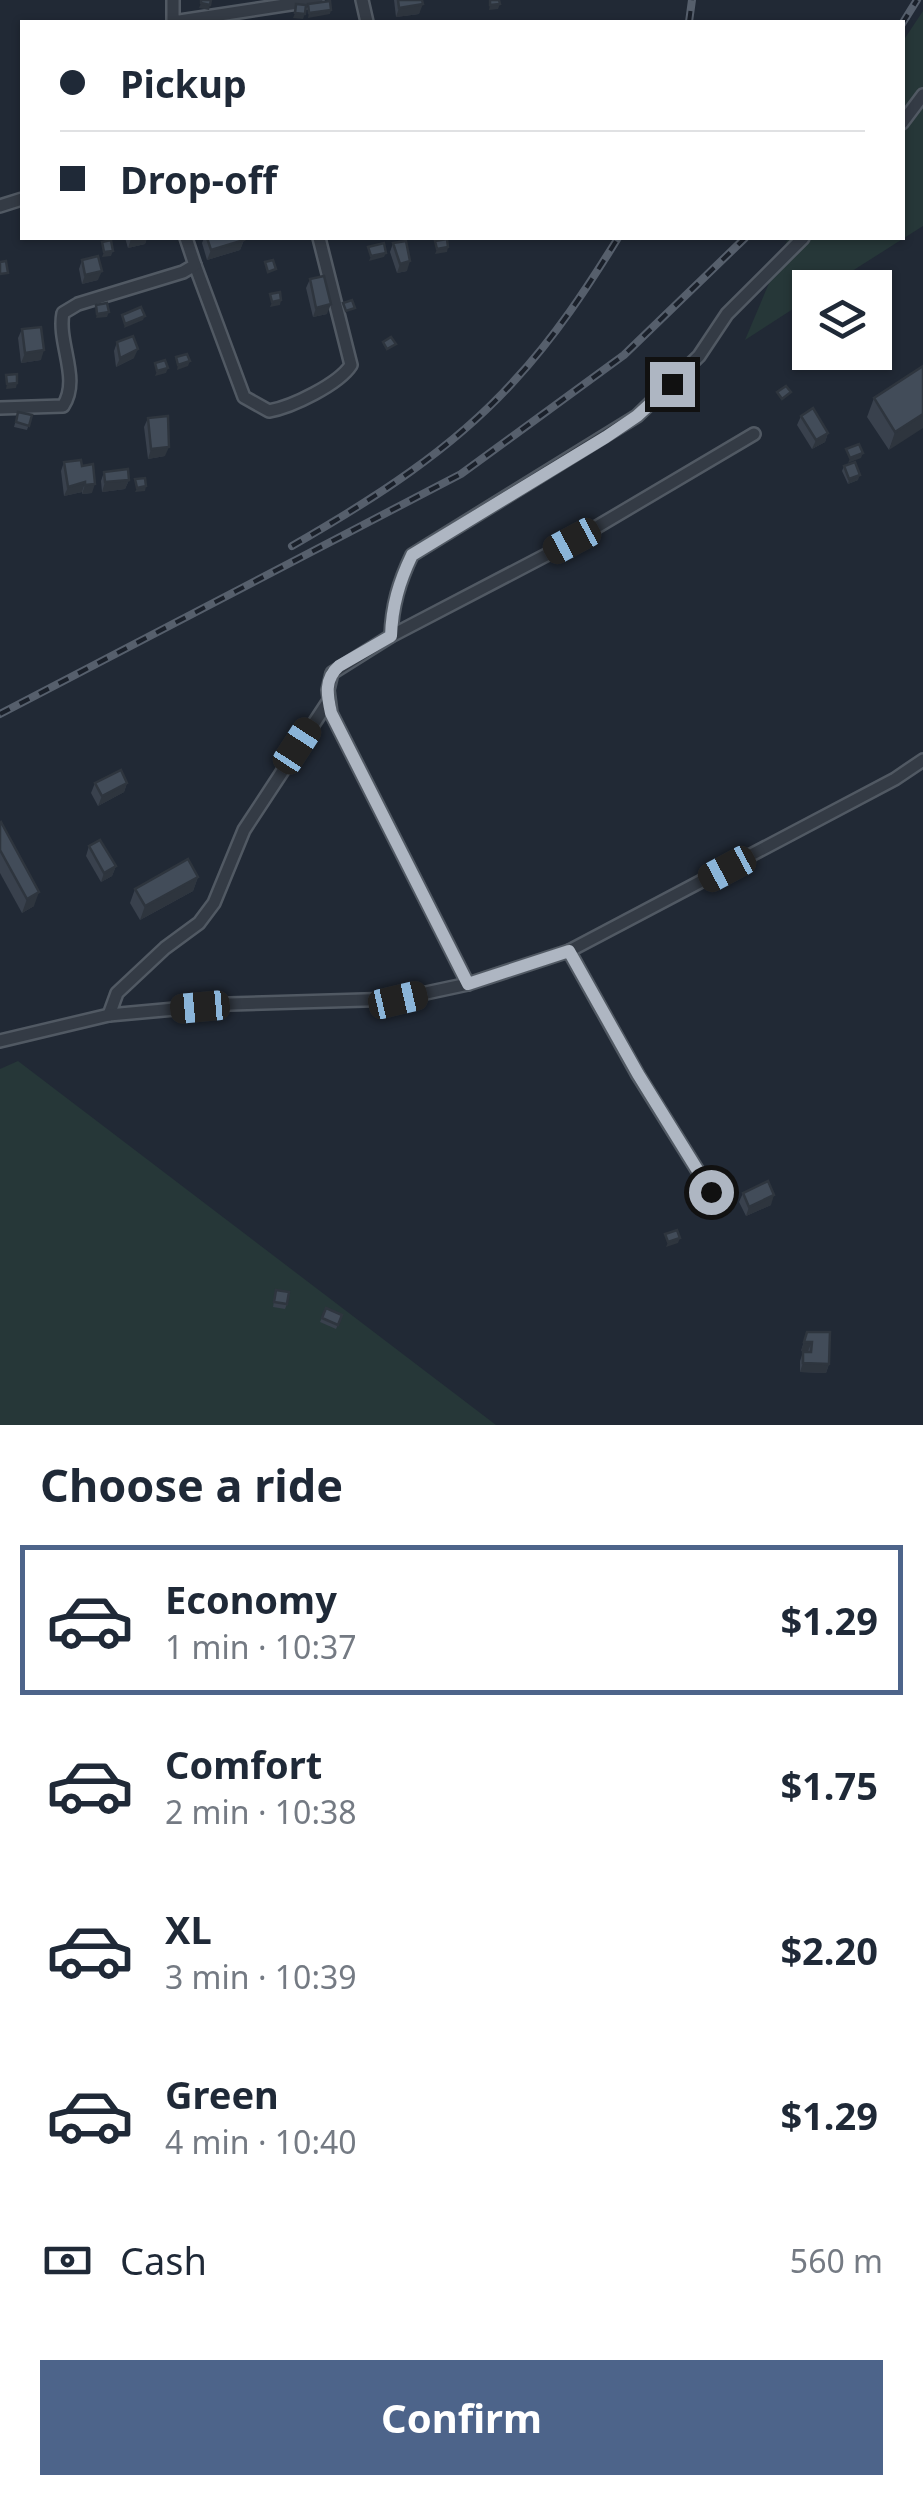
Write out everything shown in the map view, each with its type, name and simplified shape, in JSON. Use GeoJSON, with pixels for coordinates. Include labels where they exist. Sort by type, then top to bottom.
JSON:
{"type":"FeatureCollection","features":[{"type":"Feature","properties":{"kind":"street"},"geometry":{"type":"LineString","coordinates":[[186,20],[317,0]]}},
{"type":"Feature","properties":{"kind":"street"},"geometry":{"type":"LineString","coordinates":[[905,118],[923,95]]}},
{"type":"Feature","properties":{"kind":"street"},"geometry":{"type":"LineString","coordinates":[[187,240],[244,397],[269,411],[287,408],[342,376],[350,365],[319,240]]}},
{"type":"Feature","properties":{"kind":"street"},"geometry":{"type":"LineString","coordinates":[[391,636],[400,579],[412,555],[637,416],[698,356],[727,314],[801,240]]}},
{"type":"Feature","properties":{"kind":"street"},"geometry":{"type":"LineString","coordinates":[[0,408],[63,406],[68,397],[68,365],[61,324],[63,313],[70,306],[165,280],[194,265]]}},
{"type":"Feature","properties":{"kind":"street"},"geometry":{"type":"LineString","coordinates":[[468,984],[331,713],[328,680],[332,672],[391,636],[572,541],[754,434]]}},
{"type":"Feature","properties":{"kind":"street"},"geometry":{"type":"LineString","coordinates":[[109,1016],[116,992],[199,923],[214,903],[244,830],[328,702]]}},
{"type":"Feature","properties":{"kind":"street"},"geometry":{"type":"LineString","coordinates":[[0,1041],[109,1016],[230,1004],[398,1000],[468,984],[569,951],[895,779],[923,760]]}},
{"type":"Feature","properties":{"kind":"street"},"geometry":{"type":"LineString","coordinates":[[569,951],[711,1192]]}},
{"type":"Feature","properties":{"kind":"shaded area"},"geometry":{"type":"Polygon","coordinates":[[[923,11],[923,226],[905,237],[905,38],[923,11]]]}},
{"type":"Feature","properties":{"kind":"shaded area"},"geometry":{"type":"Polygon","coordinates":[[[787,240],[901,240],[854,270],[792,270],[792,310],[745,340],[787,240]]]}},
{"type":"Feature","properties":{"kind":"shaded area"},"geometry":{"type":"Polygon","coordinates":[[[18,1061],[496,1425],[0,1425],[0,1069],[18,1061]]]}},
{"type":"Feature","properties":{"kind":"building"},"geometry":{"type":"Polygon","coordinates":[[[398,0],[422,0],[423,4],[399,8],[398,0]]]}},
{"type":"Feature","properties":{"kind":"building"},"geometry":{"type":"Polygon","coordinates":[[[330,1],[331,10],[309,13],[308,4],[330,1]]]}},
{"type":"Feature","properties":{"kind":"building"},"geometry":{"type":"Polygon","coordinates":[[[296,4],[306,5],[305,14],[295,13],[296,4]]]}},
{"type":"Feature","properties":{"kind":"building"},"geometry":{"type":"Polygon","coordinates":[[[111,240],[113,251],[104,252],[102,242],[111,240]]]}},
{"type":"Feature","properties":{"kind":"building"},"geometry":{"type":"Polygon","coordinates":[[[208,240],[244,240],[211,250],[208,240]]]}},
{"type":"Feature","properties":{"kind":"building"},"geometry":{"type":"Polygon","coordinates":[[[447,240],[448,247],[437,249],[435,241],[447,240]]]}},
{"type":"Feature","properties":{"kind":"building"},"geometry":{"type":"Polygon","coordinates":[[[406,241],[410,261],[400,264],[393,243],[406,241]]]}},
{"type":"Feature","properties":{"kind":"building"},"geometry":{"type":"Polygon","coordinates":[[[384,243],[386,253],[371,256],[368,247],[384,243]]]}},
{"type":"Feature","properties":{"kind":"building"},"geometry":{"type":"Polygon","coordinates":[[[98,256],[102,271],[85,275],[82,260],[98,256]]]}},
{"type":"Feature","properties":{"kind":"building"},"geometry":{"type":"Polygon","coordinates":[[[273,260],[276,269],[268,272],[265,262],[273,260]]]}},
{"type":"Feature","properties":{"kind":"building"},"geometry":{"type":"Polygon","coordinates":[[[6,261],[8,273],[0,274],[0,262],[6,261]]]}},
{"type":"Feature","properties":{"kind":"building"},"geometry":{"type":"Polygon","coordinates":[[[324,276],[331,304],[316,308],[310,279],[324,276]]]}},
{"type":"Feature","properties":{"kind":"building"},"geometry":{"type":"Polygon","coordinates":[[[280,292],[281,300],[272,302],[270,294],[280,292]]]}},
{"type":"Feature","properties":{"kind":"building"},"geometry":{"type":"Polygon","coordinates":[[[352,300],[355,308],[346,311],[343,303],[352,300]]]}},
{"type":"Feature","properties":{"kind":"building"},"geometry":{"type":"Polygon","coordinates":[[[107,303],[109,312],[97,314],[96,305],[107,303]]]}},
{"type":"Feature","properties":{"kind":"building"},"geometry":{"type":"Polygon","coordinates":[[[141,307],[145,316],[125,324],[122,315],[141,307]]]}},
{"type":"Feature","properties":{"kind":"building"},"geometry":{"type":"Polygon","coordinates":[[[41,327],[44,350],[25,353],[22,329],[41,327]]]}},
{"type":"Feature","properties":{"kind":"building"},"geometry":{"type":"Polygon","coordinates":[[[133,336],[138,349],[120,358],[117,342],[133,336]]]}},
{"type":"Feature","properties":{"kind":"building"},"geometry":{"type":"Polygon","coordinates":[[[391,337],[396,344],[387,349],[383,342],[391,337]]]}},
{"type":"Feature","properties":{"kind":"building"},"geometry":{"type":"Polygon","coordinates":[[[187,354],[190,361],[178,365],[176,357],[187,354]]]}},
{"type":"Feature","properties":{"kind":"building"},"geometry":{"type":"Polygon","coordinates":[[[165,360],[168,368],[157,371],[155,363],[165,360]]]}},
{"type":"Feature","properties":{"kind":"building"},"geometry":{"type":"Polygon","coordinates":[[[923,366],[923,414],[895,432],[874,398],[923,366]]]}},
{"type":"Feature","properties":{"kind":"building"},"geometry":{"type":"Polygon","coordinates":[[[17,374],[17,383],[7,384],[6,375],[17,374]]]}},
{"type":"Feature","properties":{"kind":"building"},"geometry":{"type":"Polygon","coordinates":[[[786,386],[791,392],[782,399],[777,392],[786,386]]]}},
{"type":"Feature","properties":{"kind":"building"},"geometry":{"type":"Polygon","coordinates":[[[813,408],[828,433],[816,440],[801,416],[813,408]]]}},
{"type":"Feature","properties":{"kind":"building"},"geometry":{"type":"Polygon","coordinates":[[[18,412],[32,415],[29,426],[16,422],[18,412]]]}},
{"type":"Feature","properties":{"kind":"building"},"geometry":{"type":"Polygon","coordinates":[[[168,416],[169,447],[151,449],[148,418],[168,416]]]}},
{"type":"Feature","properties":{"kind":"building"},"geometry":{"type":"Polygon","coordinates":[[[859,444],[863,453],[850,458],[846,449],[859,444]]]}},
{"type":"Feature","properties":{"kind":"building"},"geometry":{"type":"Polygon","coordinates":[[[81,460],[82,466],[93,464],[95,484],[85,482],[68,487],[64,462],[81,460]]]}},
{"type":"Feature","properties":{"kind":"building"},"geometry":{"type":"Polygon","coordinates":[[[855,462],[860,475],[849,479],[844,466],[855,462]]]}},
{"type":"Feature","properties":{"kind":"building"},"geometry":{"type":"Polygon","coordinates":[[[128,469],[129,480],[105,482],[104,472],[128,469]]]}},
{"type":"Feature","properties":{"kind":"building"},"geometry":{"type":"Polygon","coordinates":[[[145,478],[146,486],[137,488],[135,479],[145,478]]]}},
{"type":"Feature","properties":{"kind":"building"},"geometry":{"type":"Polygon","coordinates":[[[121,770],[127,783],[102,796],[95,783],[121,770]]]}},
{"type":"Feature","properties":{"kind":"building"},"geometry":{"type":"Polygon","coordinates":[[[1,822],[39,892],[27,899],[0,850],[1,822]]]}},
{"type":"Feature","properties":{"kind":"building"},"geometry":{"type":"Polygon","coordinates":[[[100,840],[116,866],[104,873],[89,846],[100,840]]]}},
{"type":"Feature","properties":{"kind":"building"},"geometry":{"type":"Polygon","coordinates":[[[188,859],[198,877],[145,906],[135,889],[188,859]]]}},
{"type":"Feature","properties":{"kind":"building"},"geometry":{"type":"Polygon","coordinates":[[[768,1181],[774,1195],[749,1207],[743,1193],[768,1181]]]}},
{"type":"Feature","properties":{"kind":"building"},"geometry":{"type":"Polygon","coordinates":[[[677,1230],[680,1238],[668,1242],[665,1234],[677,1230]]]}},
{"type":"Feature","properties":{"kind":"building"},"geometry":{"type":"Polygon","coordinates":[[[276,1290],[289,1292],[287,1304],[274,1302],[276,1290]]]}},
{"type":"Feature","properties":{"kind":"building"},"geometry":{"type":"Polygon","coordinates":[[[326,1308],[342,1315],[338,1325],[322,1318],[326,1308]]]}},
{"type":"Feature","properties":{"kind":"building"},"geometry":{"type":"Polygon","coordinates":[[[807,1332],[830,1332],[829,1364],[803,1363],[803,1352],[811,1352],[812,1342],[804,1342],[807,1332]]]}},
{"type":"Feature","properties":{"kind":"railway"},"geometry":{"type":"LineString","coordinates":[[689,20],[692,0]]}},
{"type":"Feature","properties":{"kind":"railway"},"geometry":{"type":"LineString","coordinates":[[904,20],[917,0]]}},
{"type":"Feature","properties":{"kind":"railway"},"geometry":{"type":"LineString","coordinates":[[292,546],[410,472],[490,406],[557,330],[617,240]]}},
{"type":"Feature","properties":{"kind":"railway"},"geometry":{"type":"LineString","coordinates":[[0,714],[461,474],[624,355],[743,240]]}},
{"type":"Feature","properties":{"kind":"route"},"geometry":{"type":"LineString","coordinates":[[672,384],[637,416],[606,437],[412,555],[400,579],[391,636],[332,672],[328,690],[331,713],[468,984],[569,951],[711,1192]]}}]}
